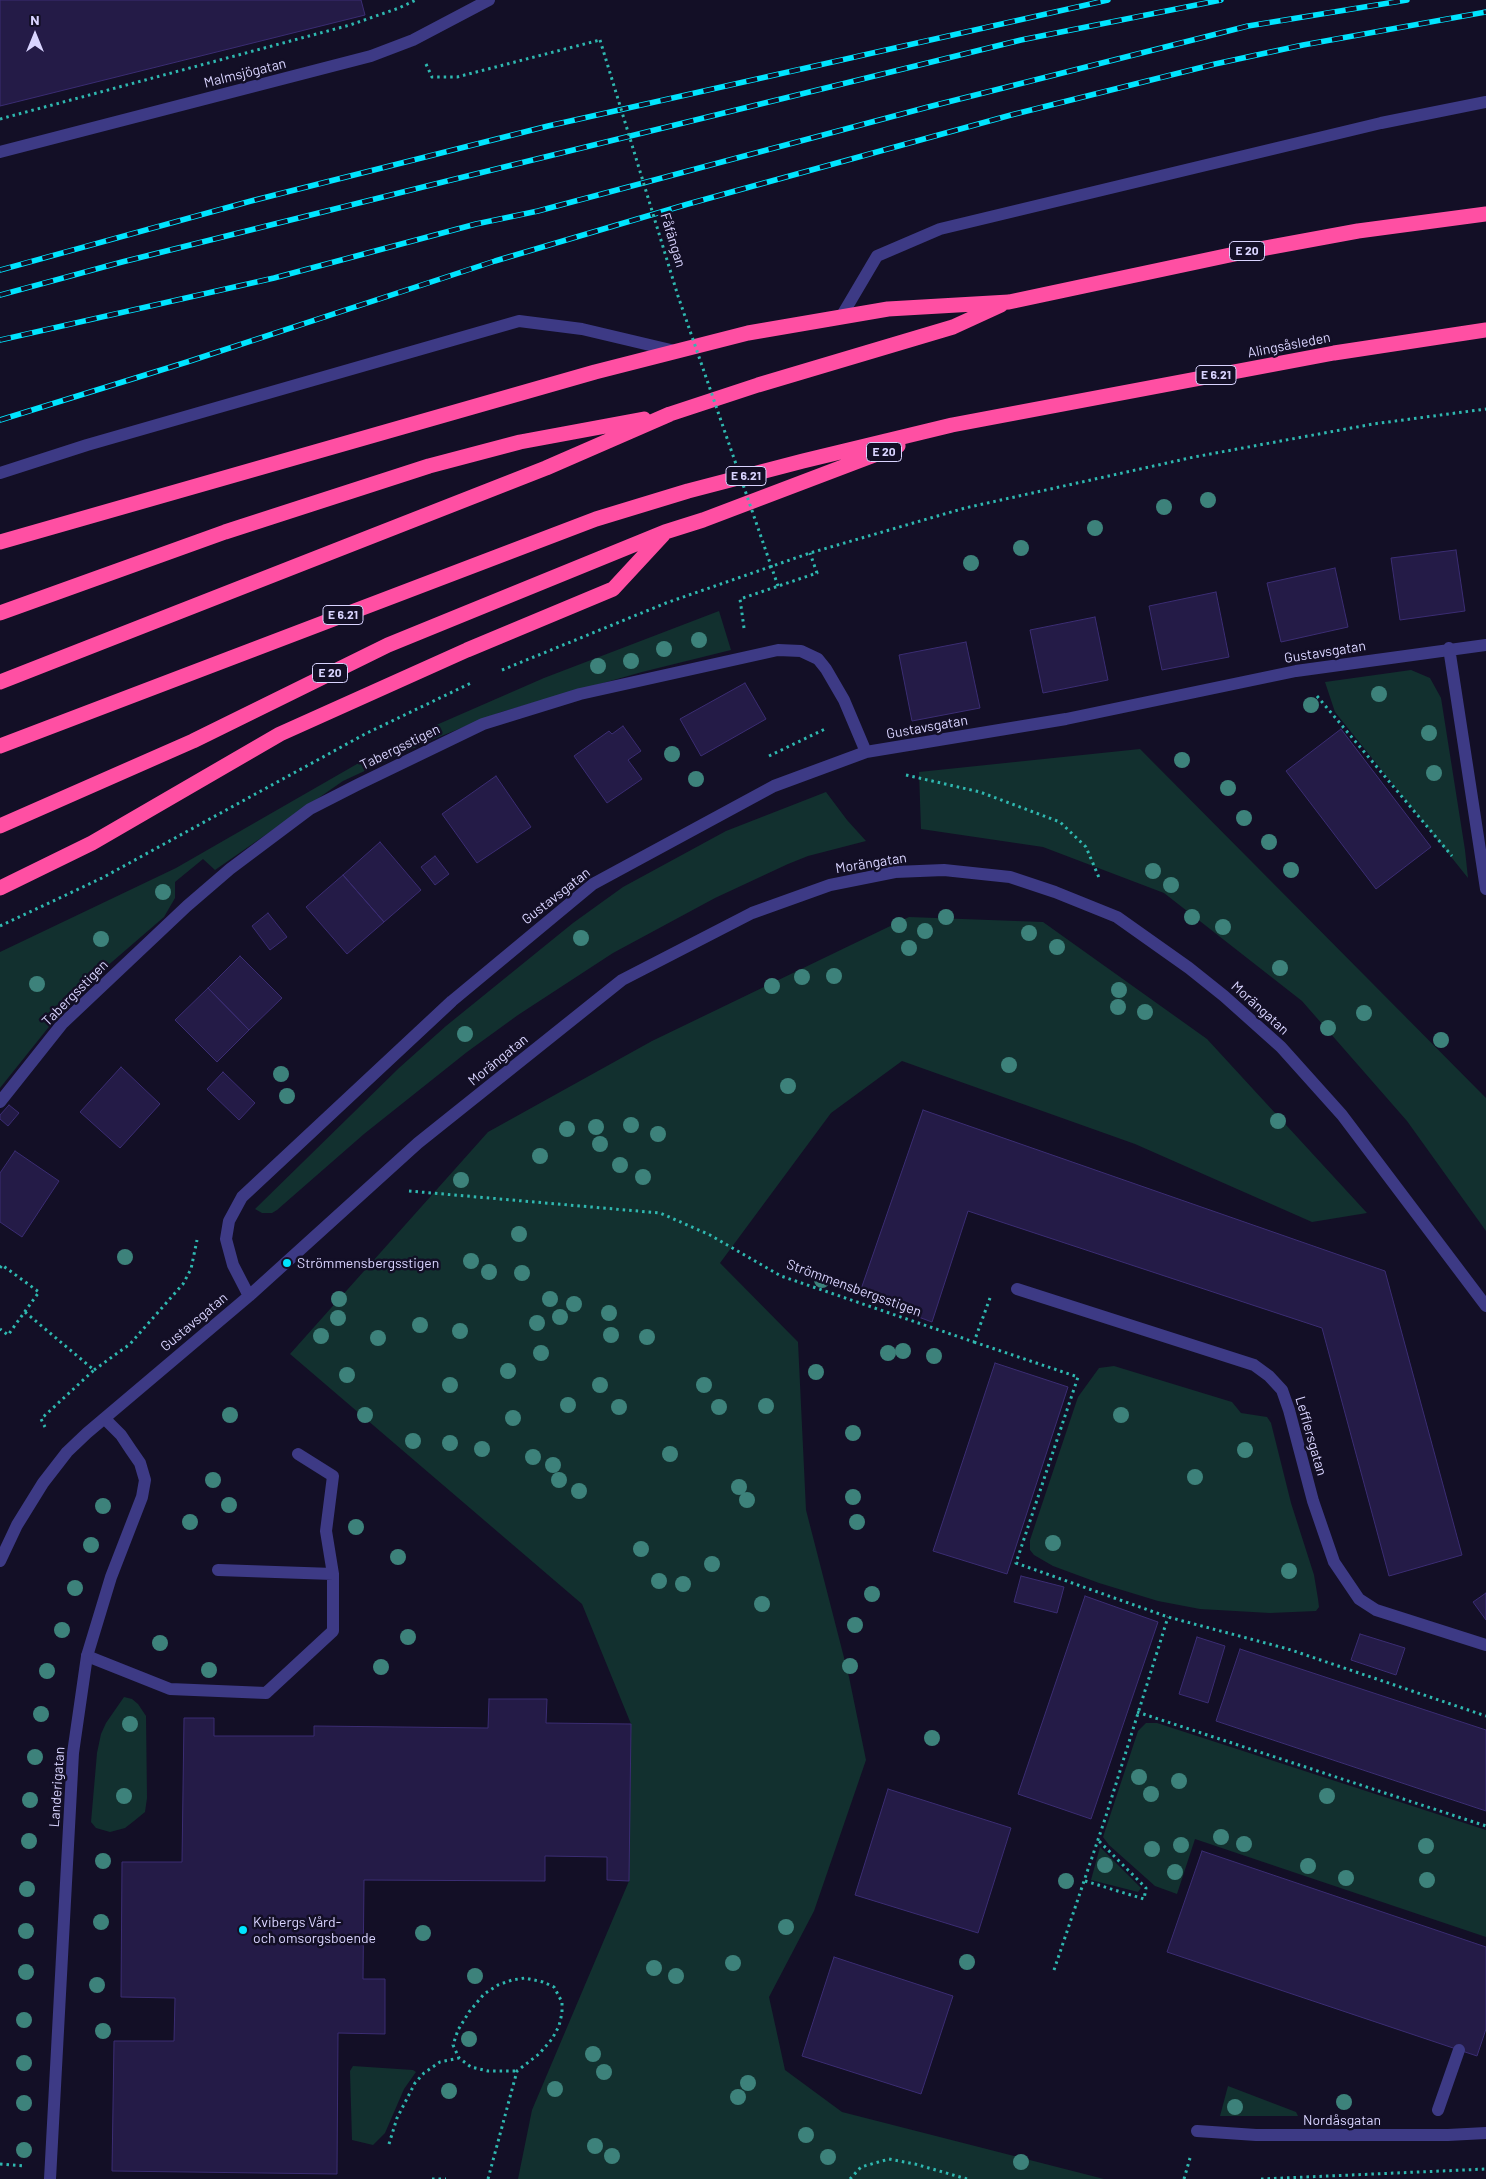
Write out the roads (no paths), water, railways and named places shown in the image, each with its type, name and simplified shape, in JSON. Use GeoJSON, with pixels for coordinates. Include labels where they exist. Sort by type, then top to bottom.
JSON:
{"type":"FeatureCollection","features":[{"type":"Feature","properties":{"kind":"highway","name":"E 20"},"geometry":{"type":"LineString","coordinates":[[0,542],[675,351],[748,333],[888,309],[1009,302],[1132,274],[1358,231],[1486,214]]}},
{"type":"Feature","properties":{"kind":"highway"},"geometry":{"type":"LineString","coordinates":[[0,682],[546,468],[670,414],[758,385],[953,327],[1009,302]]}},
{"type":"Feature","properties":{"kind":"highway","name":"Alingsåsleden"},"geometry":{"type":"LineString","coordinates":[[952,425],[1334,353],[1486,330]]}},
{"type":"Feature","properties":{"kind":"highway"},"geometry":{"type":"LineString","coordinates":[[0,613],[225,532],[430,466],[520,442],[670,414]]}},
{"type":"Feature","properties":{"kind":"highway","name":"E 20"},"geometry":{"type":"LineString","coordinates":[[0,826],[192,741],[388,645],[665,532],[781,491],[952,425]]}},
{"type":"Feature","properties":{"kind":"highway","name":"E 6.21"},"geometry":{"type":"LineString","coordinates":[[0,746],[596,520],[688,492],[803,461],[952,425]]}},
{"type":"Feature","properties":{"kind":"highway"},"geometry":{"type":"LineString","coordinates":[[0,888],[92,843],[280,734],[467,650],[613,589],[665,532]]}},
{"type":"Feature","properties":{"kind":"street","name":"Malmsjögatan"},"geometry":{"type":"LineString","coordinates":[[0,152],[371,56],[413,40],[490,0]]}},
{"type":"Feature","properties":{"kind":"street"},"geometry":{"type":"LineString","coordinates":[[841,317],[878,256],[940,230],[1381,123],[1486,102]]}},
{"type":"Feature","properties":{"kind":"street"},"geometry":{"type":"LineString","coordinates":[[0,473],[87,445],[519,321],[582,329],[675,351]]}},
{"type":"Feature","properties":{"kind":"street","name":"Gustavsgatan"},"geometry":{"type":"LineString","coordinates":[[0,1561],[16,1525],[43,1483],[67,1452],[249,1296],[233,1265],[226,1239],[229,1221],[242,1197],[452,1001],[593,884],[774,786],[866,752],[1066,719],[1296,671],[1449,648],[1486,645]]}},
{"type":"Feature","properties":{"kind":"street"},"geometry":{"type":"LineString","coordinates":[[1449,648],[1486,889]]}},
{"type":"Feature","properties":{"kind":"street","name":"Tabergsstigen"},"geometry":{"type":"LineString","coordinates":[[0,1102],[62,1024],[187,906],[230,869],[310,810],[483,724],[580,694],[778,650],[801,651],[818,659],[826,669],[844,700],[866,752]]}},
{"type":"Feature","properties":{"kind":"street","name":"Morängatan"},"geometry":{"type":"LineString","coordinates":[[249,1296],[418,1142],[622,980],[752,912],[830,885],[895,872],[944,870],[1010,877],[1055,892],[1117,917],[1224,996],[1281,1047],[1342,1114],[1486,1306]]}},
{"type":"Feature","properties":{"kind":"street","name":"Lefflersgatan"},"geometry":{"type":"LineString","coordinates":[[1017,1289],[1254,1365],[1269,1376],[1282,1390],[1289,1410],[1313,1502],[1334,1562],[1359,1599],[1376,1610],[1486,1645]]}},
{"type":"Feature","properties":{"kind":"street","name":"Landerigatan"},"geometry":{"type":"LineString","coordinates":[[50,2179],[73,1753],[87,1656],[112,1576],[142,1497],[145,1480],[140,1463],[121,1435],[105,1419]]}},
{"type":"Feature","properties":{"kind":"street"},"geometry":{"type":"LineString","coordinates":[[87,1656],[170,1689],[266,1693],[334,1631],[334,1574],[326,1531],[334,1476],[298,1454]]}},
{"type":"Feature","properties":{"kind":"street"},"geometry":{"type":"LineString","coordinates":[[218,1570],[334,1574]]}},
{"type":"Feature","properties":{"kind":"street"},"geometry":{"type":"LineString","coordinates":[[1438,2110],[1459,2050]]}},
{"type":"Feature","properties":{"kind":"street","name":"Nordåsgatan"},"geometry":{"type":"LineString","coordinates":[[1197,2131],[1256,2135],[1448,2135],[1486,2133]]}},
{"type":"Feature","properties":{"kind":"railway"},"geometry":{"type":"LineString","coordinates":[[0,270],[251,201],[548,126],[1108,0]]}},
{"type":"Feature","properties":{"kind":"railway"},"geometry":{"type":"LineString","coordinates":[[0,295],[122,262],[1021,40],[1221,0]]}},
{"type":"Feature","properties":{"kind":"railway"},"geometry":{"type":"LineString","coordinates":[[0,340],[274,278],[476,224],[538,211],[928,107],[1248,26],[1407,0]]}},
{"type":"Feature","properties":{"kind":"railway"},"geometry":{"type":"LineString","coordinates":[[0,420],[187,362],[495,261],[688,204],[1011,115],[1215,64],[1303,45],[1486,12]]}},
{"type":"Feature","properties":{"kind":"place","name":"Strömmensbergsstigen"},"geometry":{"type":"Point","coordinates":[287,1263]}},
{"type":"Feature","properties":{"kind":"place","name":"Kvibergs Vård- och omsorgsboende"},"geometry":{"type":"Point","coordinates":[243,1930]}}]}
